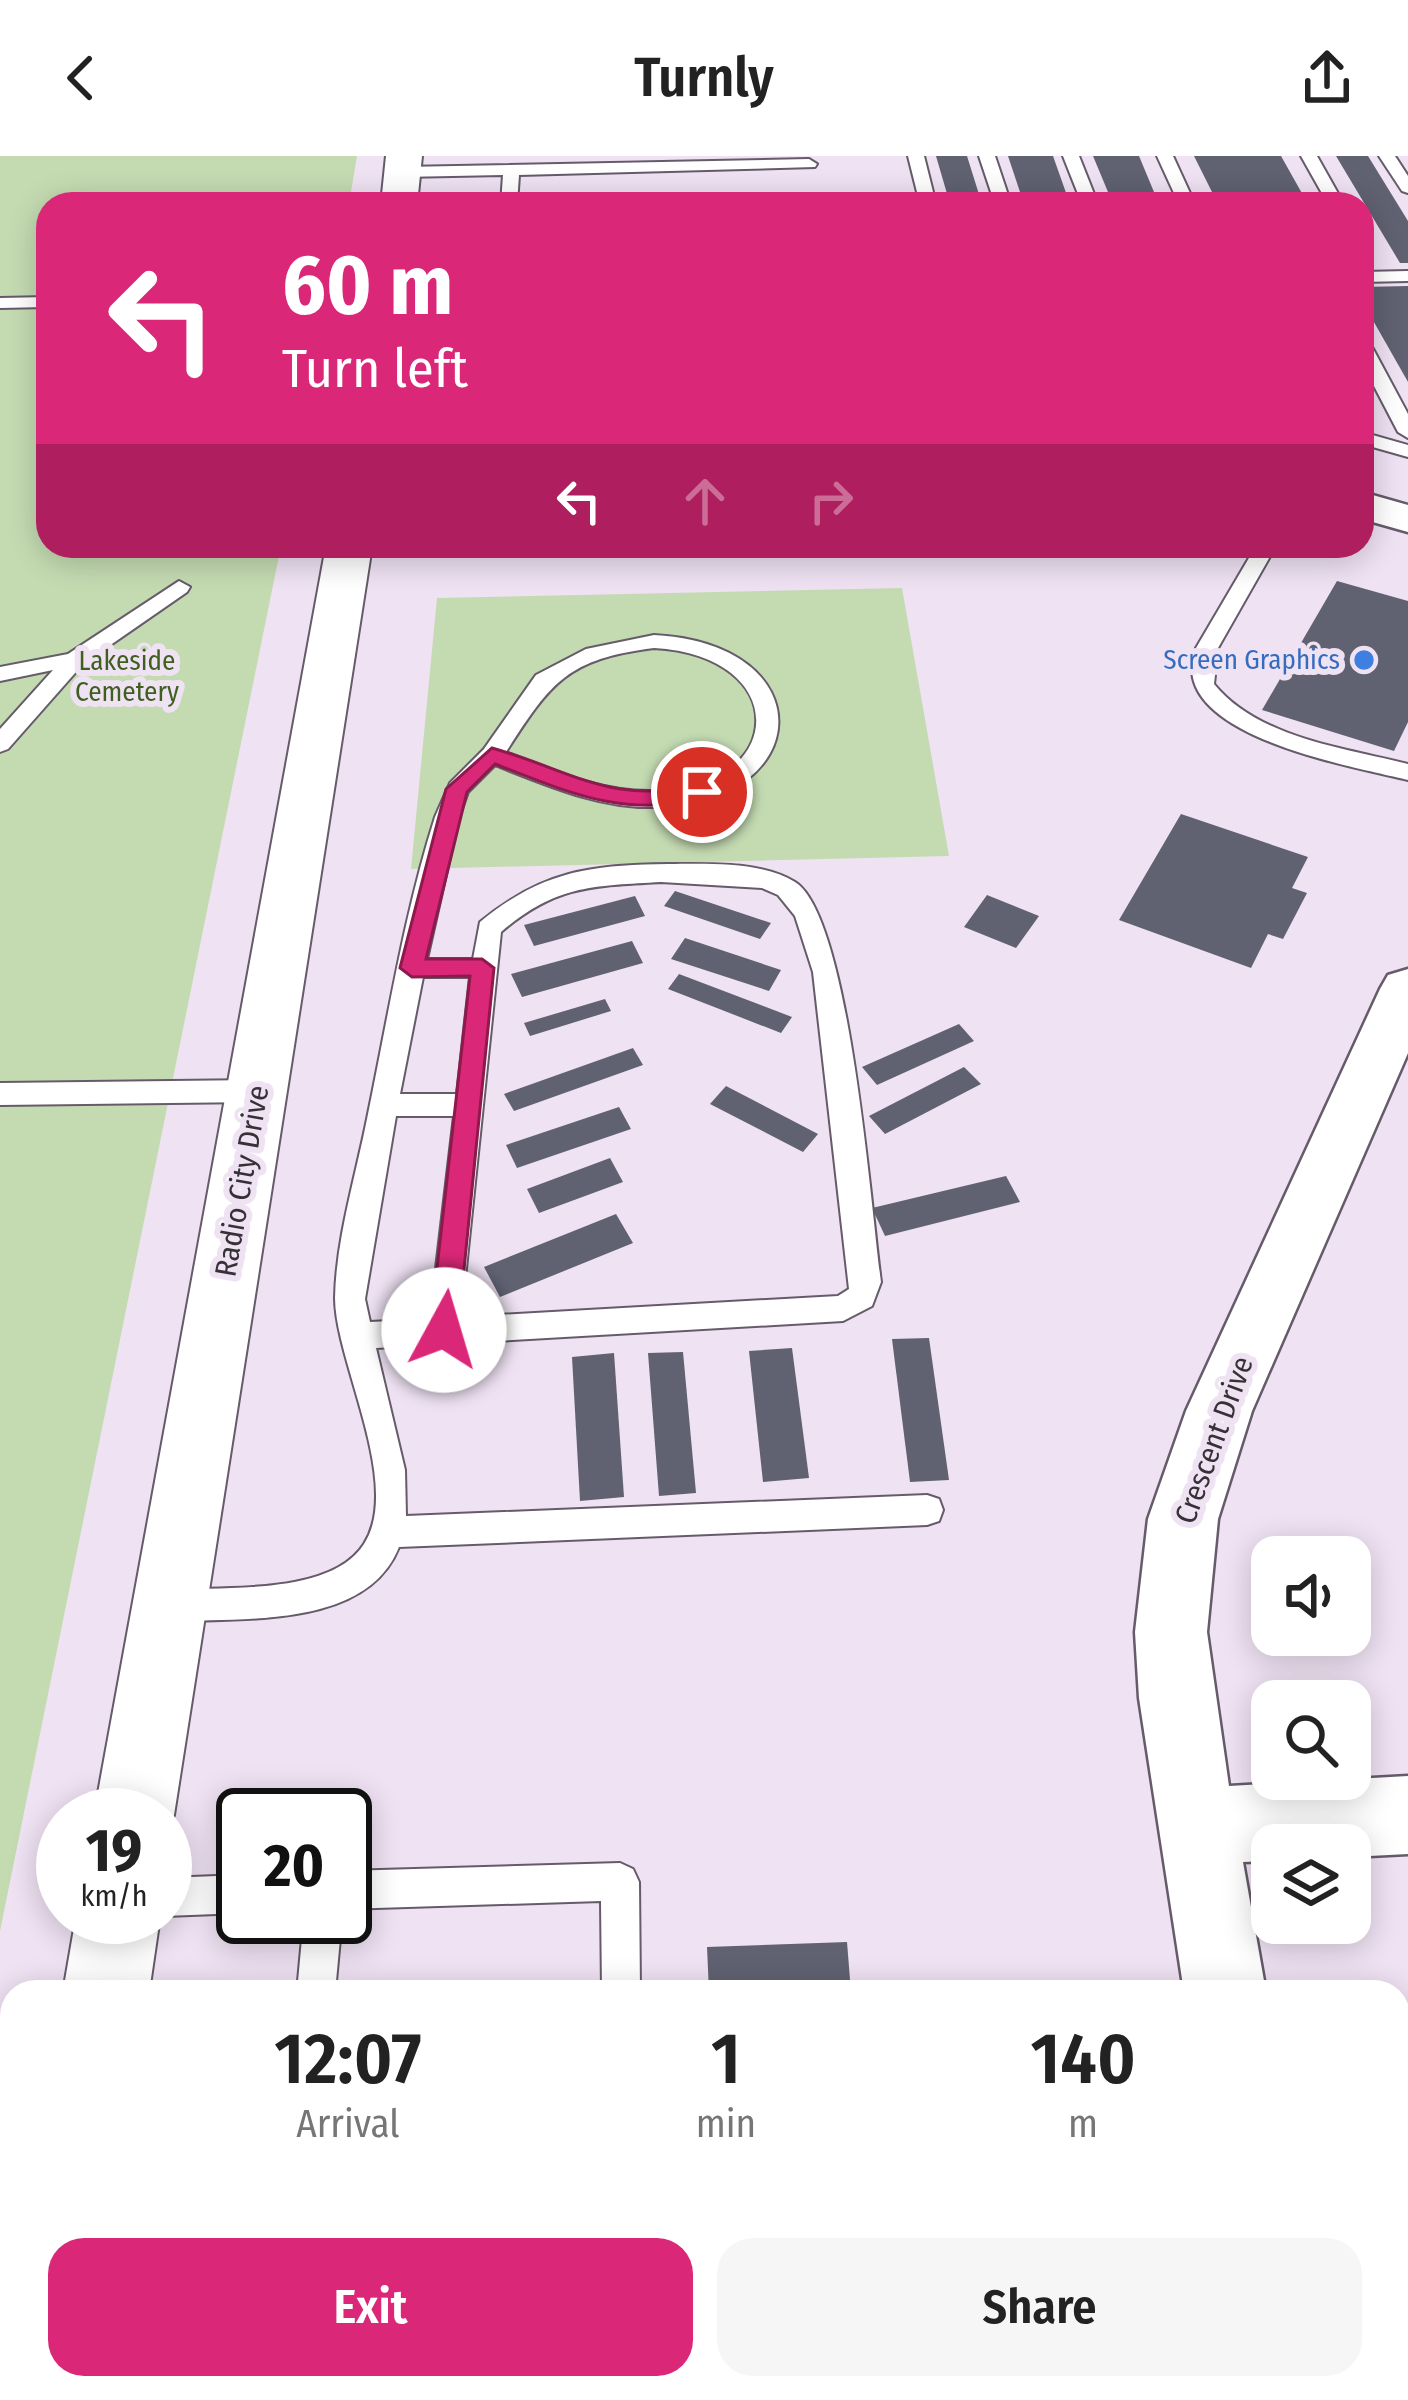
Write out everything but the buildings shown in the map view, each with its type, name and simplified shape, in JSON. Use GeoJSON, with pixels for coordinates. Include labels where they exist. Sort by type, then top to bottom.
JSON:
{"type":"FeatureCollection","features":[{"type":"Feature","properties":{"kind":"main road","name":"Radio City Drive"},"geometry":{"type":"LineString","coordinates":[[138,1788],[351,558]]}},
{"type":"Feature","properties":{"kind":"main road"},"geometry":{"type":"LineString","coordinates":[[108,1980],[114,1944]]}},
{"type":"Feature","properties":{"kind":"street"},"geometry":{"type":"LineString","coordinates":[[1374,509],[1408,519]]}},
{"type":"Feature","properties":{"kind":"street","name":"Crescent Drive"},"geometry":{"type":"LineString","coordinates":[[1224,1980],[1176,1698],[1171,1632],[1183,1519],[1219,1411],[1393,1061],[1408,989]]}},
{"type":"Feature","properties":{"kind":"street"},"geometry":{"type":"LineString","coordinates":[[1198,1826],[1408,1815]]}},
{"type":"Feature","properties":{"kind":"lane"},"geometry":{"type":"LineString","coordinates":[[916,156],[925,192]]}},
{"type":"Feature","properties":{"kind":"lane"},"geometry":{"type":"LineString","coordinates":[[987,156],[999,192]]}},
{"type":"Feature","properties":{"kind":"lane"},"geometry":{"type":"LineString","coordinates":[[1071,156],[1085,192]]}},
{"type":"Feature","properties":{"kind":"lane"},"geometry":{"type":"LineString","coordinates":[[1165,156],[1182,192]]}},
{"type":"Feature","properties":{"kind":"lane"},"geometry":{"type":"LineString","coordinates":[[1309,156],[1329,192]]}},
{"type":"Feature","properties":{"kind":"lane"},"geometry":{"type":"LineString","coordinates":[[1387,156],[1408,188]]}},
{"type":"Feature","properties":{"kind":"lane"},"geometry":{"type":"LineString","coordinates":[[401,178],[511,170],[809,164]]}},
{"type":"Feature","properties":{"kind":"lane"},"geometry":{"type":"LineString","coordinates":[[510,192],[511,170]]}},
{"type":"Feature","properties":{"kind":"lane"},"geometry":{"type":"LineString","coordinates":[[1374,272],[1408,276]]}},
{"type":"Feature","properties":{"kind":"lane"},"geometry":{"type":"LineString","coordinates":[[0,303],[36,302]]}},
{"type":"Feature","properties":{"kind":"lane"},"geometry":{"type":"LineString","coordinates":[[1374,368],[1408,432]]}},
{"type":"Feature","properties":{"kind":"lane"},"geometry":{"type":"LineString","coordinates":[[1374,441],[1408,451]]}},
{"type":"Feature","properties":{"kind":"lane"},"geometry":{"type":"LineString","coordinates":[[1259,558],[1201,664],[1203,692],[1224,714],[1343,758],[1408,772]]}},
{"type":"Feature","properties":{"kind":"lane"},"geometry":{"type":"LineString","coordinates":[[0,744],[75,658],[179,587]]}},
{"type":"Feature","properties":{"kind":"lane"},"geometry":{"type":"LineString","coordinates":[[168,1606],[318,1594],[355,1580],[380,1556],[393,1516],[393,1482],[354,1336],[350,1299],[412,968],[457,789],[492,755],[540,683],[577,659],[636,643],[677,643],[745,668],[764,698],[772,723],[761,750],[736,776],[702,792],[661,801],[625,800],[585,790],[492,755]]}},
{"type":"Feature","properties":{"kind":"lane"},"geometry":{"type":"LineString","coordinates":[[0,674],[75,658]]}},
{"type":"Feature","properties":{"kind":"lane"},"geometry":{"type":"LineString","coordinates":[[354,1336],[843,1308],[861,1298],[866,1282],[826,972],[812,922],[788,890],[752,875],[608,877],[536,892],[489,928],[444,1330]]}},
{"type":"Feature","properties":{"kind":"lane"},"geometry":{"type":"LineString","coordinates":[[412,968],[482,968]]}},
{"type":"Feature","properties":{"kind":"lane"},"geometry":{"type":"LineString","coordinates":[[0,1094],[258,1091]]}},
{"type":"Feature","properties":{"kind":"lane"},"geometry":{"type":"LineString","coordinates":[[385,1105],[467,1105]]}},
{"type":"Feature","properties":{"kind":"lane"},"geometry":{"type":"LineString","coordinates":[[388,1532],[927,1510]]}},
{"type":"Feature","properties":{"kind":"lane"},"geometry":{"type":"LineString","coordinates":[[372,1889],[620,1882],[620,1980]]}},
{"type":"Feature","properties":{"kind":"lane"},"geometry":{"type":"LineString","coordinates":[[317,1980],[320,1944]]}},
{"type":"Feature","properties":{"kind":"green space","name":"Lakeside Cemetery"},"geometry":{"type":"Polygon","coordinates":[[[0,156],[357,156],[351,192],[36,192],[36,558],[279,558],[0,1931],[0,156]]]}},
{"type":"Feature","properties":{"kind":"green space"},"geometry":{"type":"Polygon","coordinates":[[[902,588],[949,856],[411,869],[437,598],[902,588]]]}},
{"type":"Feature","properties":{"kind":"place","name":"Screen Graphics"},"geometry":{"type":"Point","coordinates":[1364,660]}},
{"type":"Feature","properties":{"kind":"route"},"geometry":{"type":"LineString","coordinates":[[444,1330],[482,968],[412,968],[457,789],[492,755],[625,800],[661,801],[702,792]]}}]}
